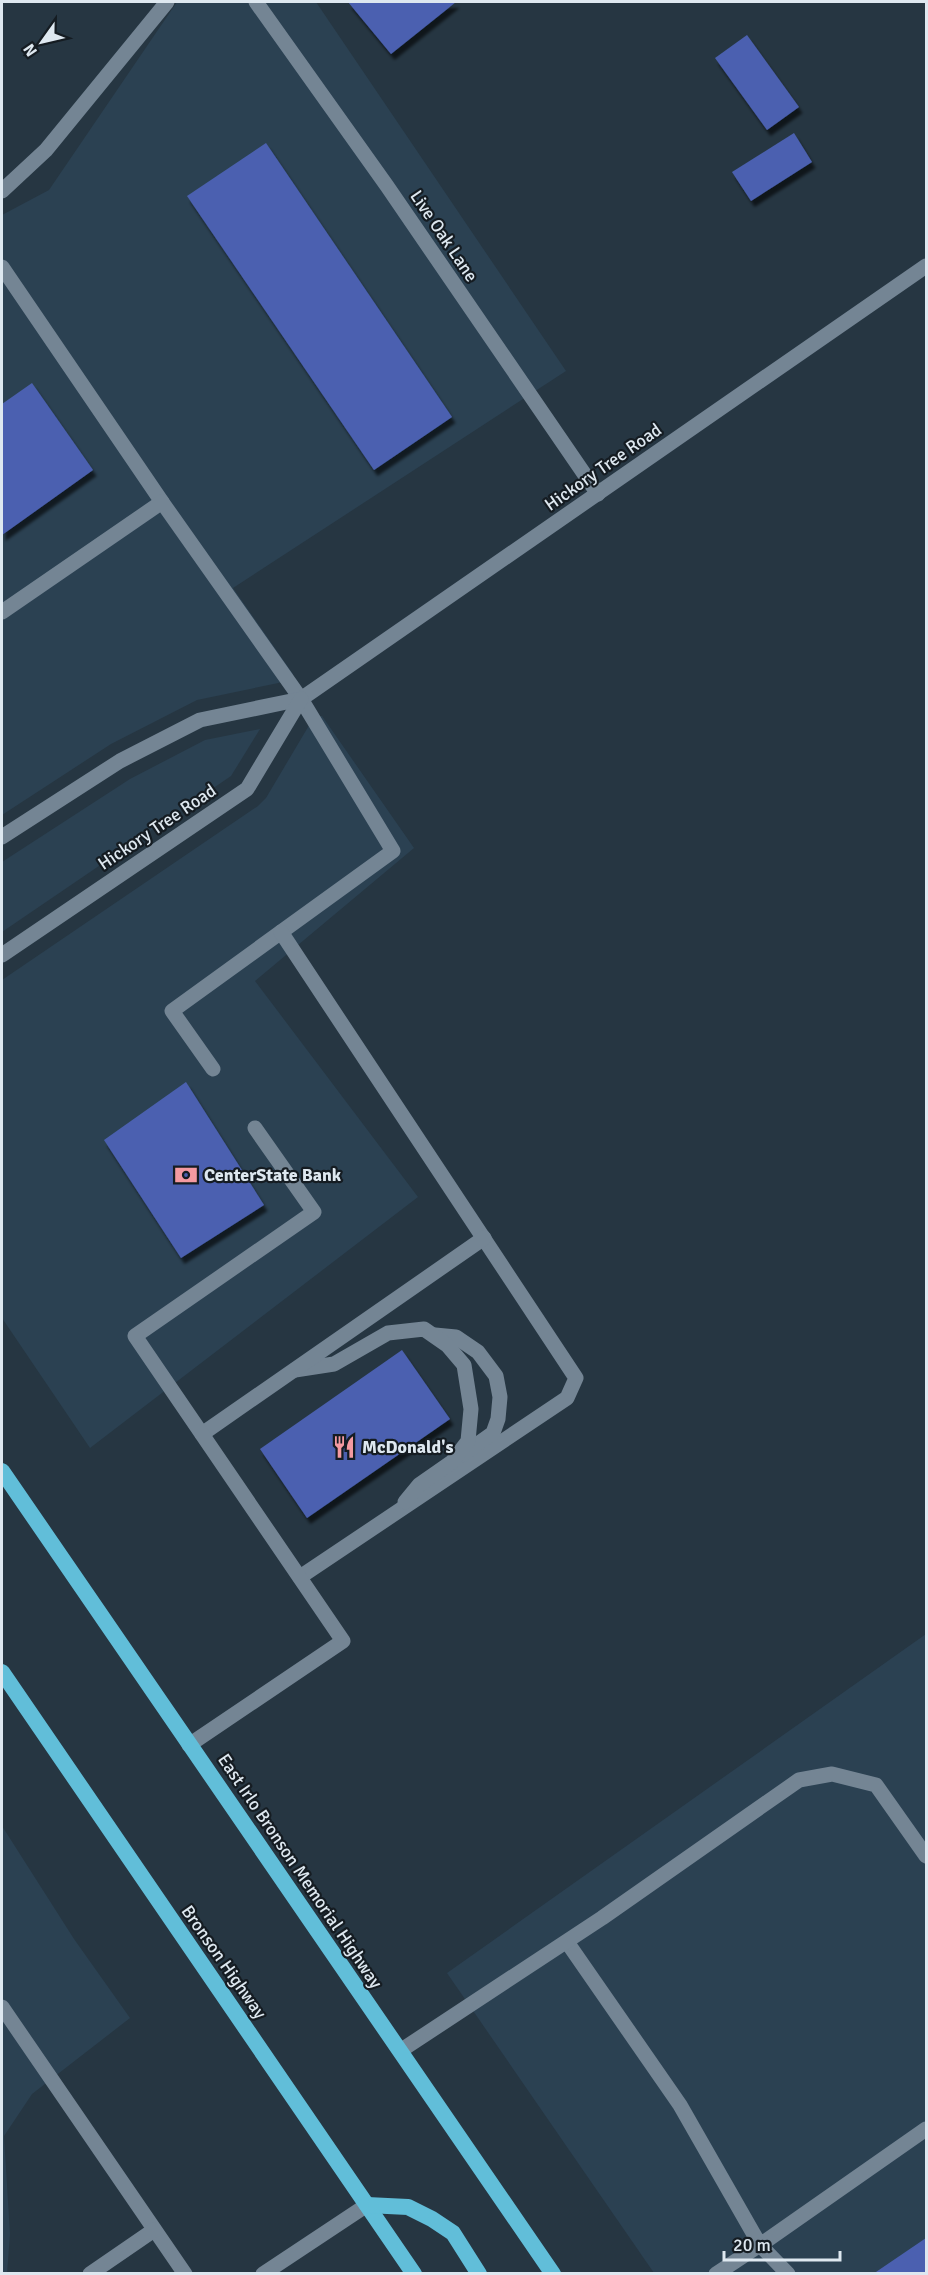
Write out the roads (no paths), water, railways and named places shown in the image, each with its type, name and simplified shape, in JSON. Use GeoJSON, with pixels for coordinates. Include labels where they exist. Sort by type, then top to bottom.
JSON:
{"type":"FeatureCollection","features":[{"type":"Feature","properties":{"kind":"highway","name":"East Irlo Bronson Memorial Highway"},"geometry":{"type":"LineString","coordinates":[[2,1471],[553,2274]]}},
{"type":"Feature","properties":{"kind":"highway","name":"Bronson Highway"},"geometry":{"type":"LineString","coordinates":[[2,1672],[414,2274]]}},
{"type":"Feature","properties":{"kind":"highway"},"geometry":{"type":"LineString","coordinates":[[367,2205],[408,2207],[432,2220],[453,2233],[479,2274]]}},
{"type":"Feature","properties":{"kind":"street"},"geometry":{"type":"LineString","coordinates":[[2,190],[46,150],[167,2]]}},
{"type":"Feature","properties":{"kind":"street","name":"Live Oak Lane"},"geometry":{"type":"LineString","coordinates":[[256,2],[387,186],[598,494]]}},
{"type":"Feature","properties":{"kind":"street","name":"Hickory Tree Road"},"geometry":{"type":"LineString","coordinates":[[2,837],[120,761],[200,720],[301,699],[927,266]]}},
{"type":"Feature","properties":{"kind":"street"},"geometry":{"type":"LineString","coordinates":[[2,267],[162,502],[301,699],[393,851],[172,1011],[213,1069]]}},
{"type":"Feature","properties":{"kind":"street"},"geometry":{"type":"LineString","coordinates":[[2,612],[162,502]]}},
{"type":"Feature","properties":{"kind":"street","name":"Hickory Tree Road"},"geometry":{"type":"LineString","coordinates":[[2,955],[247,789],[301,699]]}},
{"type":"Feature","properties":{"kind":"street"},"geometry":{"type":"LineString","coordinates":[[281,932],[576,1378],[567,1398],[300,1577]]}},
{"type":"Feature","properties":{"kind":"street"},"geometry":{"type":"LineString","coordinates":[[189,1745],[344,1641],[135,1336],[314,1212],[255,1128]]}},
{"type":"Feature","properties":{"kind":"street"},"geometry":{"type":"LineString","coordinates":[[202,1434],[484,1238]]}},
{"type":"Feature","properties":{"kind":"street"},"geometry":{"type":"LineString","coordinates":[[295,1370],[334,1364],[388,1333],[424,1329],[447,1345],[464,1365],[471,1408],[468,1441],[452,1462]]}},
{"type":"Feature","properties":{"kind":"street"},"geometry":{"type":"LineString","coordinates":[[396,1514],[419,1485],[493,1433],[498,1419],[500,1397],[496,1376],[478,1352],[456,1337],[434,1335]]}},
{"type":"Feature","properties":{"kind":"street"},"geometry":{"type":"LineString","coordinates":[[400,2051],[567,1942],[799,1780],[832,1774],[876,1785],[927,1856]]}},
{"type":"Feature","properties":{"kind":"street"},"geometry":{"type":"LineString","coordinates":[[567,1942],[680,2105],[760,2245],[788,2274]]}},
{"type":"Feature","properties":{"kind":"street"},"geometry":{"type":"LineString","coordinates":[[2,2007],[185,2274]]}},
{"type":"Feature","properties":{"kind":"street"},"geometry":{"type":"LineString","coordinates":[[716,2274],[927,2129]]}},
{"type":"Feature","properties":{"kind":"street"},"geometry":{"type":"LineString","coordinates":[[263,2274],[367,2205]]}},
{"type":"Feature","properties":{"kind":"street"},"geometry":{"type":"LineString","coordinates":[[90,2274],[154,2230]]}},
{"type":"Feature","properties":{"kind":"place","name":"CenterState Bank"},"geometry":{"type":"Point","coordinates":[186,1175]}},
{"type":"Feature","properties":{"kind":"place","name":"McDonald's"},"geometry":{"type":"Point","coordinates":[344,1447]}}]}
